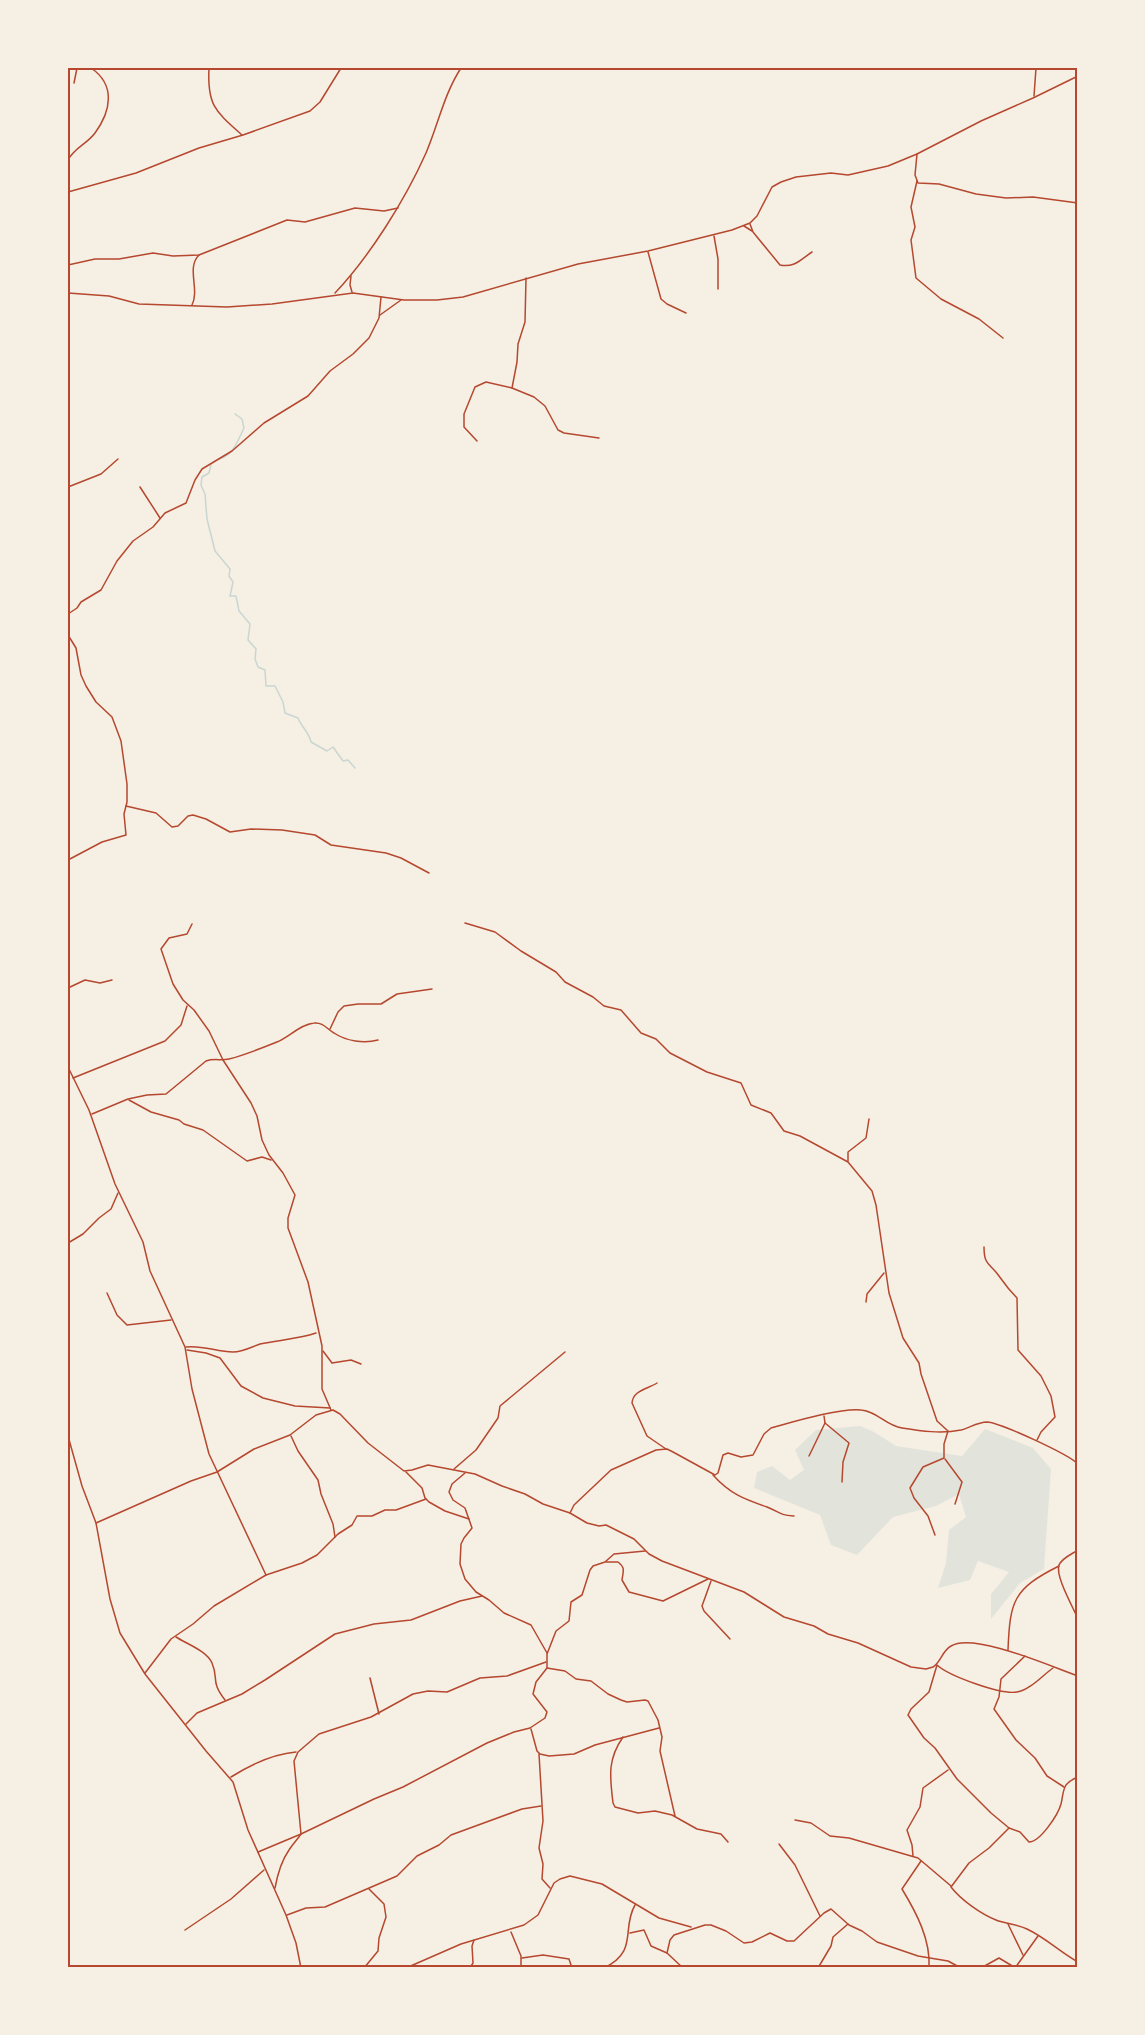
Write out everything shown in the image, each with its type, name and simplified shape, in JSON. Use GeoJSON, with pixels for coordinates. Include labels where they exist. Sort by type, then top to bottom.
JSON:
{"type":"FeatureCollection","features":[{"type":"Feature","properties":{"kind":"street"},"geometry":{"type":"LineString","coordinates":[[74,83],[77,68]]}},
{"type":"Feature","properties":{"kind":"street"},"geometry":{"type":"LineString","coordinates":[[68,160],[74,150],[94,134],[106,111],[108,86],[102,76],[91,68]]}},
{"type":"Feature","properties":{"kind":"street"},"geometry":{"type":"LineString","coordinates":[[208,68],[208,89],[212,101],[220,115],[243,135]]}},
{"type":"Feature","properties":{"kind":"street"},"geometry":{"type":"LineString","coordinates":[[68,192],[120,178],[315,108],[341,68]]}},
{"type":"Feature","properties":{"kind":"street"},"geometry":{"type":"LineString","coordinates":[[334,295],[351,276],[398,208],[426,153],[450,85],[461,68]]}},
{"type":"Feature","properties":{"kind":"street"},"geometry":{"type":"LineString","coordinates":[[1033,98],[1036,68]]}},
{"type":"Feature","properties":{"kind":"street"},"geometry":{"type":"LineString","coordinates":[[68,293],[109,296],[139,304],[227,307],[353,293],[402,300],[463,297],[578,264],[648,251],[750,224],[757,216],[772,187],[781,182],[796,177],[831,173],[849,175],[888,166],[1077,76]]}},
{"type":"Feature","properties":{"kind":"street"},"geometry":{"type":"LineString","coordinates":[[917,154],[917,181],[911,207],[915,227],[910,240],[916,278],[941,299],[979,319],[1003,338]]}},
{"type":"Feature","properties":{"kind":"street"},"geometry":{"type":"LineString","coordinates":[[917,181],[944,185],[976,194],[1010,198],[1034,197],[1077,203]]}},
{"type":"Feature","properties":{"kind":"street"},"geometry":{"type":"LineString","coordinates":[[68,265],[95,259],[119,259],[153,253],[173,256],[200,255],[287,220],[305,222],[356,208],[384,211],[398,208]]}},
{"type":"Feature","properties":{"kind":"street"},"geometry":{"type":"LineString","coordinates":[[750,224],[753,232]]}},
{"type":"Feature","properties":{"kind":"street"},"geometry":{"type":"LineString","coordinates":[[744,226],[753,232],[780,265],[799,263],[812,252]]}},
{"type":"Feature","properties":{"kind":"street"},"geometry":{"type":"LineString","coordinates":[[714,235],[718,260],[718,289]]}},
{"type":"Feature","properties":{"kind":"street"},"geometry":{"type":"LineString","coordinates":[[648,251],[661,299],[686,313]]}},
{"type":"Feature","properties":{"kind":"street"},"geometry":{"type":"LineString","coordinates":[[192,306],[195,295],[194,261],[200,255]]}},
{"type":"Feature","properties":{"kind":"street"},"geometry":{"type":"LineString","coordinates":[[351,276],[350,285],[353,293]]}},
{"type":"Feature","properties":{"kind":"street"},"geometry":{"type":"LineString","coordinates":[[512,388],[518,344],[525,322],[526,278]]}},
{"type":"Feature","properties":{"kind":"street"},"geometry":{"type":"LineString","coordinates":[[68,614],[81,602],[99,592],[128,546],[153,527],[170,510],[186,503],[198,474],[207,465],[232,451],[264,423],[308,396],[330,371],[353,354],[369,338],[380,315],[381,297]]}},
{"type":"Feature","properties":{"kind":"street"},"geometry":{"type":"LineString","coordinates":[[380,315],[402,300]]}},
{"type":"Feature","properties":{"kind":"street"},"geometry":{"type":"LineString","coordinates":[[477,441],[467,431],[464,414],[475,387],[486,382],[512,388],[534,397],[545,406],[558,430],[599,438]]}},
{"type":"Feature","properties":{"kind":"street"},"geometry":{"type":"LineString","coordinates":[[68,487],[101,474],[118,459]]}},
{"type":"Feature","properties":{"kind":"street"},"geometry":{"type":"LineString","coordinates":[[140,487],[161,519]]}},
{"type":"Feature","properties":{"kind":"street"},"geometry":{"type":"LineString","coordinates":[[68,634],[76,648],[81,675],[91,695],[115,723],[123,751],[127,784],[124,814],[126,835],[102,842],[68,860]]}},
{"type":"Feature","properties":{"kind":"street"},"geometry":{"type":"LineString","coordinates":[[126,806],[156,813],[172,827],[178,826],[193,815],[230,832],[251,829],[282,830],[315,835],[331,845],[386,853],[429,873]]}},
{"type":"Feature","properties":{"kind":"street"},"geometry":{"type":"LineString","coordinates":[[465,923],[495,932],[556,972],[565,982],[593,997],[604,1006],[621,1010],[641,1033],[656,1039],[670,1053],[707,1072],[741,1083],[751,1105],[771,1113],[784,1131],[800,1136],[848,1162],[873,1194],[889,1293],[904,1339],[919,1363],[937,1421],[948,1431]]}},
{"type":"Feature","properties":{"kind":"street"},"geometry":{"type":"LineString","coordinates":[[192,924],[188,933],[169,938],[161,950],[173,984],[209,1031],[223,1060],[254,1109],[262,1140],[272,1160],[283,1173],[295,1195],[288,1218],[288,1228],[308,1282],[322,1351],[321,1381],[331,1409]]}},
{"type":"Feature","properties":{"kind":"street"},"geometry":{"type":"LineString","coordinates":[[68,988],[85,980],[100,983],[112,980]]}},
{"type":"Feature","properties":{"kind":"street"},"geometry":{"type":"LineString","coordinates":[[329,1030],[339,1010],[344,1006],[381,1004],[397,994],[432,989]]}},
{"type":"Feature","properties":{"kind":"street"},"geometry":{"type":"LineString","coordinates":[[73,1078],[165,1041],[181,1025],[187,1005]]}},
{"type":"Feature","properties":{"kind":"street"},"geometry":{"type":"LineString","coordinates":[[91,1114],[128,1099],[147,1095],[165,1095],[204,1062],[213,1059],[223,1060],[278,1042],[312,1023],[320,1023],[336,1035],[360,1042],[369,1043],[378,1040]]}},
{"type":"Feature","properties":{"kind":"street"},"geometry":{"type":"LineString","coordinates":[[68,1067],[91,1114],[119,1192],[141,1235],[150,1271],[186,1349],[192,1389],[209,1454],[266,1575]]}},
{"type":"Feature","properties":{"kind":"street"},"geometry":{"type":"LineString","coordinates":[[128,1099],[151,1112],[179,1119],[184,1124],[203,1130],[247,1161],[262,1157],[272,1160]]}},
{"type":"Feature","properties":{"kind":"street"},"geometry":{"type":"LineString","coordinates":[[848,1162],[848,1152],[866,1138],[869,1119]]}},
{"type":"Feature","properties":{"kind":"street"},"geometry":{"type":"LineString","coordinates":[[68,1243],[83,1234],[111,1209],[119,1192]]}},
{"type":"Feature","properties":{"kind":"street"},"geometry":{"type":"LineString","coordinates":[[984,1247],[984,1258],[988,1265],[998,1274],[1008,1291],[1017,1298],[1019,1351],[1040,1374],[1051,1396],[1055,1417],[1036,1441]]}},
{"type":"Feature","properties":{"kind":"street"},"geometry":{"type":"LineString","coordinates":[[866,1302],[867,1294],[885,1271]]}},
{"type":"Feature","properties":{"kind":"street"},"geometry":{"type":"LineString","coordinates":[[107,1293],[120,1319],[127,1325],[172,1320]]}},
{"type":"Feature","properties":{"kind":"street"},"geometry":{"type":"LineString","coordinates":[[186,1349],[199,1346],[223,1352],[236,1352],[317,1332]]}},
{"type":"Feature","properties":{"kind":"street"},"geometry":{"type":"LineString","coordinates":[[186,1349],[220,1358],[241,1386],[263,1398],[295,1407],[313,1406],[331,1409],[340,1414],[360,1436],[406,1472],[422,1488],[426,1499],[439,1508],[470,1520]]}},
{"type":"Feature","properties":{"kind":"street"},"geometry":{"type":"LineString","coordinates":[[322,1351],[332,1363],[351,1360],[361,1364]]}},
{"type":"Feature","properties":{"kind":"street"},"geometry":{"type":"LineString","coordinates":[[453,1470],[476,1450],[498,1418],[501,1406],[565,1352]]}},
{"type":"Feature","properties":{"kind":"street"},"geometry":{"type":"LineString","coordinates":[[657,1383],[633,1397],[632,1403],[647,1436],[712,1474],[725,1487],[748,1502],[769,1508],[779,1514],[794,1516]]}},
{"type":"Feature","properties":{"kind":"street"},"geometry":{"type":"LineString","coordinates":[[96,1523],[191,1481],[217,1472],[254,1449],[290,1435],[312,1418],[331,1409]]}},
{"type":"Feature","properties":{"kind":"street"},"geometry":{"type":"LineString","coordinates":[[712,1474],[718,1473],[724,1454],[741,1457],[753,1455],[768,1430],[824,1415],[861,1410],[877,1414],[891,1425],[931,1432],[990,1423],[1063,1453],[1077,1464]]}},
{"type":"Feature","properties":{"kind":"street"},"geometry":{"type":"LineString","coordinates":[[809,1456],[825,1423],[824,1415]]}},
{"type":"Feature","properties":{"kind":"street"},"geometry":{"type":"LineString","coordinates":[[825,1423],[848,1442],[843,1462],[842,1482]]}},
{"type":"Feature","properties":{"kind":"street"},"geometry":{"type":"LineString","coordinates":[[948,1431],[944,1458],[962,1482],[955,1504]]}},
{"type":"Feature","properties":{"kind":"street"},"geometry":{"type":"LineString","coordinates":[[290,1435],[319,1482],[321,1494],[333,1524],[335,1538]]}},
{"type":"Feature","properties":{"kind":"street"},"geometry":{"type":"LineString","coordinates":[[68,1436],[82,1486],[96,1523],[116,1622],[125,1642],[145,1674],[206,1751],[230,1777],[258,1852],[286,1916],[296,1943],[301,1968]]}},
{"type":"Feature","properties":{"kind":"street"},"geometry":{"type":"LineString","coordinates":[[570,1513],[574,1505],[611,1470],[651,1452],[667,1449]]}},
{"type":"Feature","properties":{"kind":"street"},"geometry":{"type":"LineString","coordinates":[[935,1535],[928,1516],[916,1502],[910,1488],[923,1467],[944,1458]]}},
{"type":"Feature","properties":{"kind":"street"},"geometry":{"type":"LineString","coordinates":[[406,1472],[428,1465],[465,1472],[525,1494],[543,1504],[570,1513],[587,1523],[606,1525],[628,1536],[645,1551],[662,1561],[744,1592],[784,1617],[814,1626],[828,1634],[858,1642],[911,1667],[926,1669],[937,1665]]}},
{"type":"Feature","properties":{"kind":"street"},"geometry":{"type":"LineString","coordinates":[[465,1472],[452,1484],[449,1492],[453,1500],[465,1508],[472,1530],[461,1544],[461,1569],[474,1590],[508,1616],[531,1625],[547,1654]]}},
{"type":"Feature","properties":{"kind":"street"},"geometry":{"type":"LineString","coordinates":[[145,1674],[168,1642],[214,1606],[266,1575],[302,1563],[317,1555],[352,1525],[358,1515],[372,1516],[385,1510],[396,1510],[426,1499]]}},
{"type":"Feature","properties":{"kind":"street"},"geometry":{"type":"LineString","coordinates":[[1008,1651],[1010,1618],[1016,1598],[1031,1581],[1059,1566],[1077,1550]]}},
{"type":"Feature","properties":{"kind":"street"},"geometry":{"type":"LineString","coordinates":[[605,1562],[614,1554],[645,1551]]}},
{"type":"Feature","properties":{"kind":"street"},"geometry":{"type":"LineString","coordinates":[[258,1852],[301,1834],[374,1798],[403,1787],[487,1743],[530,1728],[547,1715],[532,1692],[536,1682],[547,1668],[547,1654],[556,1631],[570,1619],[572,1602],[582,1595],[593,1566],[605,1562],[618,1562],[623,1566],[622,1580],[629,1592],[661,1601],[708,1579]]}},
{"type":"Feature","properties":{"kind":"street"},"geometry":{"type":"LineString","coordinates":[[1059,1566],[1058,1574],[1077,1619]]}},
{"type":"Feature","properties":{"kind":"street"},"geometry":{"type":"LineString","coordinates":[[712,1580],[702,1606],[730,1639]]}},
{"type":"Feature","properties":{"kind":"street"},"geometry":{"type":"LineString","coordinates":[[186,1724],[197,1713],[226,1701],[271,1677],[334,1634],[374,1624],[411,1620],[465,1599],[482,1596]]}},
{"type":"Feature","properties":{"kind":"street"},"geometry":{"type":"LineString","coordinates":[[175,1636],[210,1660],[216,1687],[226,1701]]}},
{"type":"Feature","properties":{"kind":"street"},"geometry":{"type":"LineString","coordinates":[[1077,1676],[1008,1651],[973,1642],[957,1643],[943,1652],[929,1692],[911,1709],[908,1715],[949,1769],[985,1808],[1009,1828],[1020,1832],[1029,1842],[1037,1840],[1055,1816],[1065,1788],[1077,1777]]}},
{"type":"Feature","properties":{"kind":"street"},"geometry":{"type":"LineString","coordinates":[[1025,1656],[1003,1676],[999,1683],[1000,1690],[995,1711],[1016,1740],[1035,1758],[1047,1776],[1065,1788]]}},
{"type":"Feature","properties":{"kind":"street"},"geometry":{"type":"LineString","coordinates":[[275,1890],[276,1878],[285,1857],[301,1834],[294,1766],[294,1758],[298,1752],[323,1732],[378,1714],[413,1694],[428,1691],[447,1692],[472,1681],[507,1676],[547,1662]]}},
{"type":"Feature","properties":{"kind":"street"},"geometry":{"type":"LineString","coordinates":[[937,1665],[961,1679],[1015,1692],[1054,1668]]}},
{"type":"Feature","properties":{"kind":"street"},"geometry":{"type":"LineString","coordinates":[[547,1668],[565,1671],[576,1679],[591,1681],[608,1694],[627,1702],[646,1700],[657,1717],[663,1739],[659,1746],[675,1816]]}},
{"type":"Feature","properties":{"kind":"street"},"geometry":{"type":"LineString","coordinates":[[370,1678],[378,1714]]}},
{"type":"Feature","properties":{"kind":"street"},"geometry":{"type":"LineString","coordinates":[[530,1728],[539,1753],[543,1825],[539,1848],[543,1864],[541,1876],[551,1889]]}},
{"type":"Feature","properties":{"kind":"street"},"geometry":{"type":"LineString","coordinates":[[539,1753],[549,1756],[574,1754],[595,1745],[660,1728]]}},
{"type":"Feature","properties":{"kind":"street"},"geometry":{"type":"LineString","coordinates":[[622,1737],[611,1759],[614,1806],[638,1813],[655,1811],[675,1816],[697,1829],[721,1834],[728,1842]]}},
{"type":"Feature","properties":{"kind":"street"},"geometry":{"type":"LineString","coordinates":[[230,1777],[275,1756],[298,1752]]}},
{"type":"Feature","properties":{"kind":"street"},"geometry":{"type":"LineString","coordinates":[[913,1856],[907,1830],[920,1807],[921,1790],[949,1769]]}},
{"type":"Feature","properties":{"kind":"street"},"geometry":{"type":"LineString","coordinates":[[286,1916],[306,1908],[325,1907],[398,1875],[417,1856],[439,1845],[451,1835],[522,1809],[541,1806]]}},
{"type":"Feature","properties":{"kind":"street"},"geometry":{"type":"LineString","coordinates":[[795,1820],[813,1824],[828,1836],[849,1838],[913,1856],[922,1861],[958,1894],[995,1920],[1019,1925],[1039,1935],[1077,1962]]}},
{"type":"Feature","properties":{"kind":"street"},"geometry":{"type":"LineString","coordinates":[[951,1887],[969,1863],[989,1848],[1009,1828]]}},
{"type":"Feature","properties":{"kind":"street"},"geometry":{"type":"LineString","coordinates":[[779,1844],[795,1865],[820,1917]]}},
{"type":"Feature","properties":{"kind":"street"},"geometry":{"type":"LineString","coordinates":[[922,1861],[902,1889],[909,1899],[927,1941],[929,1968]]}},
{"type":"Feature","properties":{"kind":"street"},"geometry":{"type":"LineString","coordinates":[[185,1930],[231,1899],[265,1869]]}},
{"type":"Feature","properties":{"kind":"street"},"geometry":{"type":"LineString","coordinates":[[406,1968],[474,1940],[524,1925],[537,1916],[551,1889],[560,1880],[570,1876],[609,1887],[659,1918],[694,1928]]}},
{"type":"Feature","properties":{"kind":"street"},"geometry":{"type":"LineString","coordinates":[[364,1968],[378,1951],[379,1938],[386,1917],[384,1904],[368,1888]]}},
{"type":"Feature","properties":{"kind":"street"},"geometry":{"type":"LineString","coordinates":[[604,1968],[616,1961],[627,1944],[631,1914],[636,1905]]}},
{"type":"Feature","properties":{"kind":"street"},"geometry":{"type":"LineString","coordinates":[[667,1953],[672,1936],[711,1925],[726,1931],[744,1943],[773,1933],[791,1941],[798,1938],[820,1917],[832,1910],[877,1942],[929,1958],[948,1961],[961,1968]]}},
{"type":"Feature","properties":{"kind":"street"},"geometry":{"type":"LineString","coordinates":[[1007,1923],[1023,1956]]}},
{"type":"Feature","properties":{"kind":"street"},"geometry":{"type":"LineString","coordinates":[[818,1968],[831,1946],[833,1937],[849,1924]]}},
{"type":"Feature","properties":{"kind":"street"},"geometry":{"type":"LineString","coordinates":[[511,1930],[522,1958],[521,1968]]}},
{"type":"Feature","properties":{"kind":"street"},"geometry":{"type":"LineString","coordinates":[[629,1934],[644,1930],[651,1946],[667,1953],[682,1968]]}},
{"type":"Feature","properties":{"kind":"street"},"geometry":{"type":"LineString","coordinates":[[981,1968],[999,1958],[1015,1968],[1039,1935]]}},
{"type":"Feature","properties":{"kind":"street"},"geometry":{"type":"LineString","coordinates":[[470,1968],[473,1963],[474,1940]]}},
{"type":"Feature","properties":{"kind":"street"},"geometry":{"type":"LineString","coordinates":[[522,1958],[543,1955],[569,1959],[572,1968]]}},
{"type":"Feature","properties":{"kind":"shaded area"},"geometry":{"type":"Polygon","coordinates":[[[860,1426],[896,1446],[962,1456],[985,1429],[1033,1448],[1051,1469],[1044,1569],[1020,1583],[991,1619],[991,1594],[1009,1572],[978,1561],[970,1580],[938,1588],[946,1563],[949,1530],[966,1517],[959,1494],[936,1506],[893,1517],[857,1555],[831,1545],[820,1515],[754,1488],[757,1472],[772,1466],[790,1480],[804,1470],[795,1450],[816,1430],[860,1426]]]}},
{"type":"Feature","properties":{"kind":"waterway"},"geometry":{"type":"LineString","coordinates":[[219,459],[228,455],[244,428],[242,419],[235,414]]}},
{"type":"Feature","properties":{"kind":"waterway"},"geometry":{"type":"LineString","coordinates":[[211,465],[209,473],[202,477],[201,485],[205,494],[207,519],[215,551],[230,569],[229,576],[233,582],[230,596],[236,596],[239,611],[250,624],[248,640],[256,649],[255,659],[258,667],[265,670],[266,686],[275,686],[283,702],[285,713],[298,718],[311,742],[327,751],[333,747],[343,761],[348,760],[355,768]]}}]}
